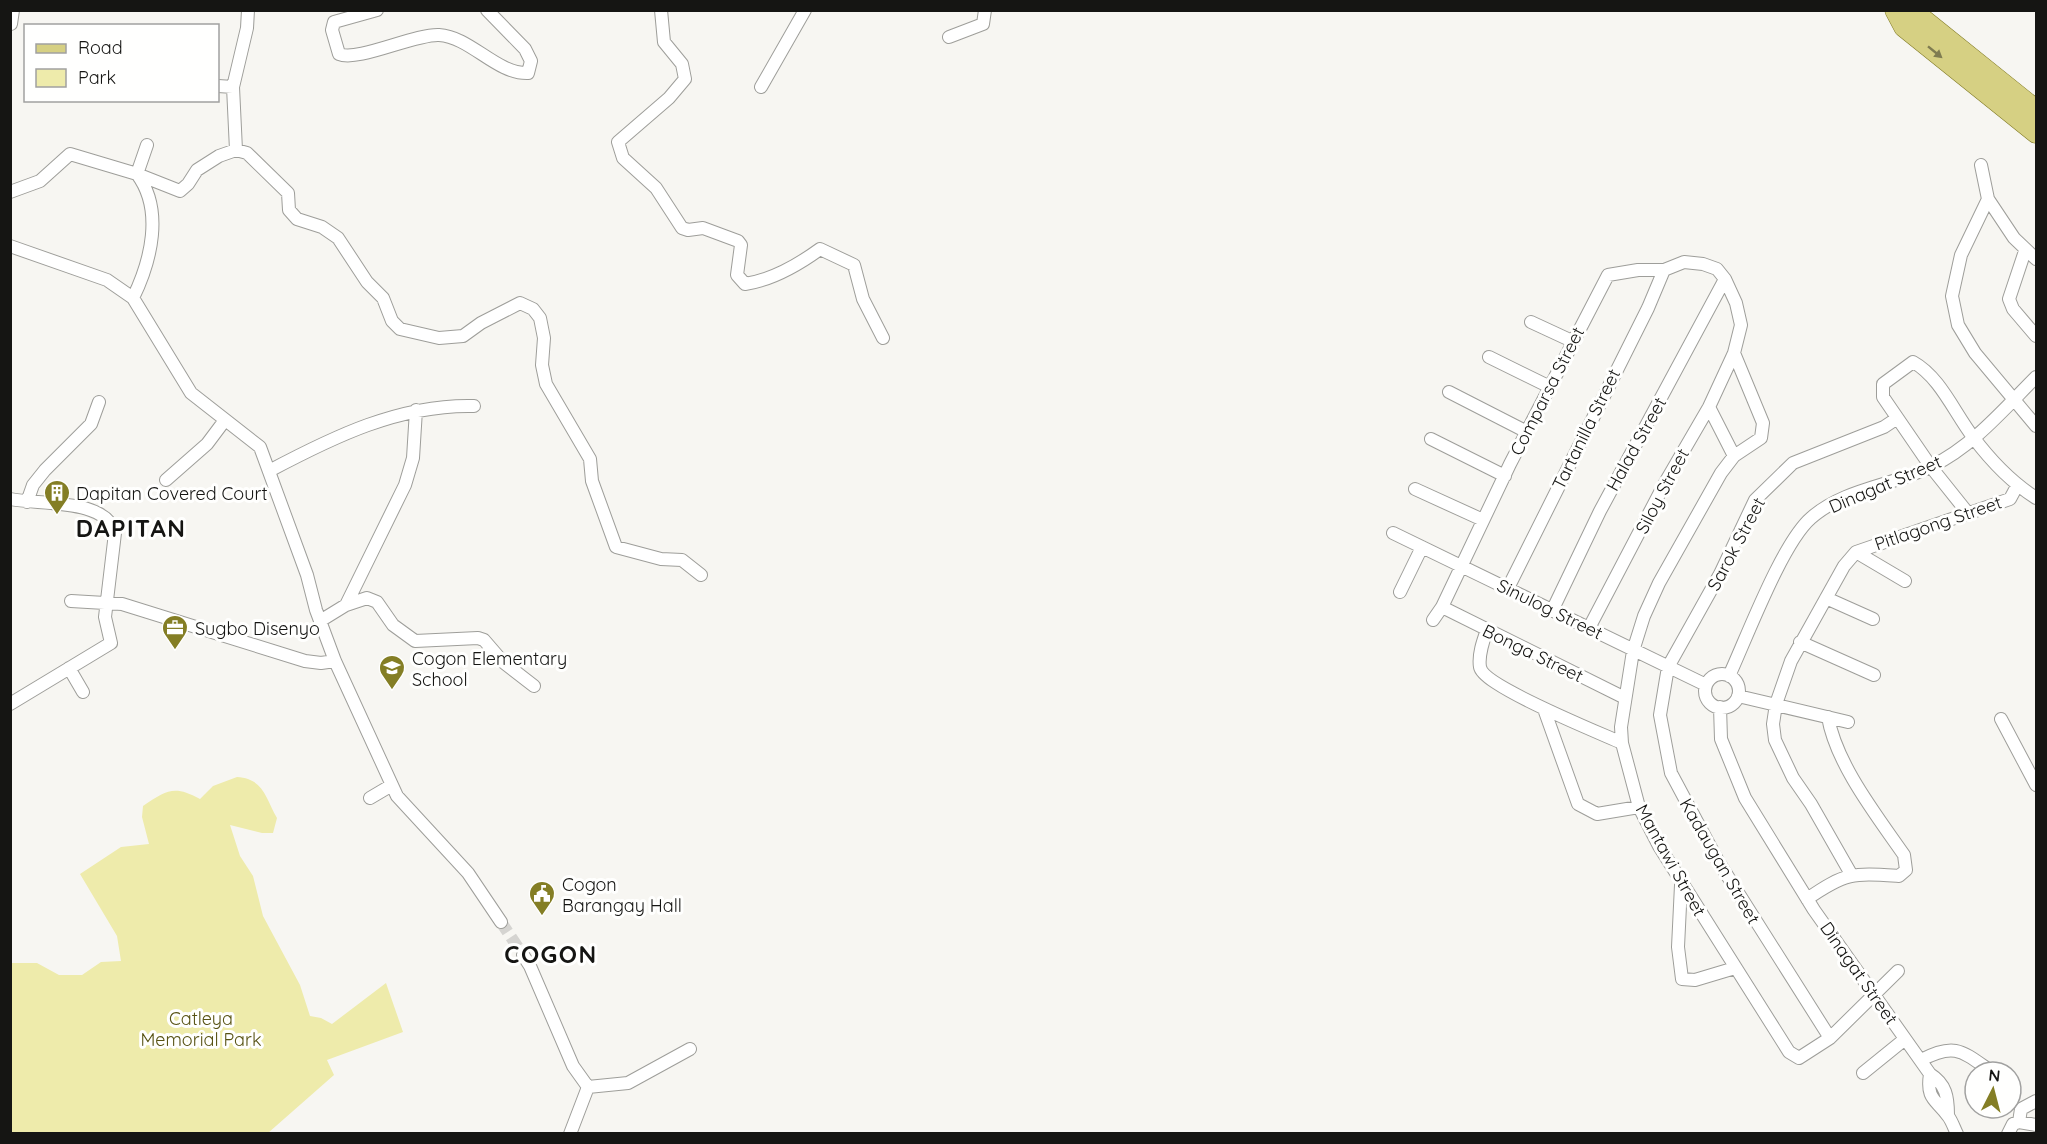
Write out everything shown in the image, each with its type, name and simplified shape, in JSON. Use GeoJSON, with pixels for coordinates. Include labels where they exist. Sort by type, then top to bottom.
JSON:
{"type":"FeatureCollection","features":[{"type":"Feature","properties":{"kind":"main road"},"geometry":{"type":"LineString","coordinates":[[1895,10],[1904,27],[2037,133]]}},
{"type":"Feature","properties":{"kind":"main road"},"geometry":{"type":"LineString","coordinates":[[1916,10],[1918,16],[2037,110]]}},
{"type":"Feature","properties":{"kind":"street"},"geometry":{"type":"LineString","coordinates":[[12,24],[13,10]]}},
{"type":"Feature","properties":{"kind":"street"},"geometry":{"type":"LineString","coordinates":[[236,150],[232,87],[248,28],[248,10]]}},
{"type":"Feature","properties":{"kind":"street"},"geometry":{"type":"LineString","coordinates":[[377,10],[334,22],[333,30],[339,54],[354,54],[435,35],[445,36],[506,68],[528,73],[531,61],[525,49],[487,10]]}},
{"type":"Feature","properties":{"kind":"street"},"geometry":{"type":"LineString","coordinates":[[661,10],[664,42],[682,64],[685,79],[669,98],[618,142],[623,158],[656,188],[682,228],[688,230],[704,228],[738,241],[741,245],[737,275],[745,284],[759,282],[789,268],[820,249],[854,265],[863,299],[883,338]]}},
{"type":"Feature","properties":{"kind":"street"},"geometry":{"type":"LineString","coordinates":[[761,87],[805,10]]}},
{"type":"Feature","properties":{"kind":"street"},"geometry":{"type":"LineString","coordinates":[[949,37],[983,24],[985,10]]}},
{"type":"Feature","properties":{"kind":"street"},"geometry":{"type":"LineString","coordinates":[[219,86],[232,87]]}},
{"type":"Feature","properties":{"kind":"street"},"geometry":{"type":"LineString","coordinates":[[137,174],[147,145]]}},
{"type":"Feature","properties":{"kind":"street"},"geometry":{"type":"LineString","coordinates":[[10,192],[40,180],[70,154],[137,174],[180,191],[189,184],[197,170],[219,156],[236,150],[247,153],[288,193],[289,210],[297,219],[322,227],[338,238],[367,282],[383,298],[392,321],[400,329],[439,338],[463,336],[481,323],[520,303],[533,309],[540,318],[544,338],[542,365],[546,384],[590,459],[592,481],[616,547],[661,559],[682,560],[701,575]]}},
{"type":"Feature","properties":{"kind":"street"},"geometry":{"type":"LineString","coordinates":[[1981,165],[1988,198],[2025,251],[2037,259]]}},
{"type":"Feature","properties":{"kind":"street"},"geometry":{"type":"LineString","coordinates":[[133,298],[145,274],[154,212],[147,187],[137,174]]}},
{"type":"Feature","properties":{"kind":"street"},"geometry":{"type":"LineString","coordinates":[[1988,198],[1961,255],[1952,296],[1958,325],[1975,353],[2037,426]]}},
{"type":"Feature","properties":{"kind":"street"},"geometry":{"type":"LineString","coordinates":[[10,246],[107,280],[133,298],[190,393],[257,444],[307,576],[335,661],[397,796],[468,873],[501,922]]}},
{"type":"Feature","properties":{"kind":"street"},"geometry":{"type":"LineString","coordinates":[[2025,251],[2009,299],[2013,309],[2037,336]]}},
{"type":"Feature","properties":{"kind":"street","name":"Comparsa Street"},"geometry":{"type":"LineString","coordinates":[[1432,620],[1442,607],[1504,476],[1608,275],[1638,270],[1664,270],[1684,262],[1703,264],[1717,269],[1725,279]]}},
{"type":"Feature","properties":{"kind":"street","name":"Tartanilla Street"},"geometry":{"type":"LineString","coordinates":[[1508,588],[1648,308],[1664,270]]}},
{"type":"Feature","properties":{"kind":"street","name":"Siloy Street"},"geometry":{"type":"LineString","coordinates":[[1589,628],[1666,481],[1709,407],[1734,353],[1741,325],[1736,303],[1725,279]]}},
{"type":"Feature","properties":{"kind":"street","name":"Halad Street"},"geometry":{"type":"LineString","coordinates":[[1552,611],[1600,511],[1725,279]]}},
{"type":"Feature","properties":{"kind":"street"},"geometry":{"type":"LineString","coordinates":[[1531,322],[1572,341]]}},
{"type":"Feature","properties":{"kind":"street","name":"Mantawi Street"},"geometry":{"type":"LineString","coordinates":[[1734,353],[1763,429],[1756,442],[1734,456],[1704,499],[1644,616],[1633,651],[1625,698],[1622,743],[1639,807],[1681,884],[1789,1052],[1799,1058],[1830,1038],[1899,971]]}},
{"type":"Feature","properties":{"kind":"street"},"geometry":{"type":"LineString","coordinates":[[1489,357],[1550,387]]}},
{"type":"Feature","properties":{"kind":"street"},"geometry":{"type":"LineString","coordinates":[[1967,512],[1931,467],[1883,397],[1883,384],[1913,362],[1927,369],[1973,439],[2017,486],[2037,498]]}},
{"type":"Feature","properties":{"kind":"street","name":"Dinagat Street"},"geometry":{"type":"LineString","coordinates":[[1729,676],[1788,548],[1809,519],[1834,501],[1931,467],[1956,453],[2037,377]]}},
{"type":"Feature","properties":{"kind":"street"},"geometry":{"type":"LineString","coordinates":[[1449,392],[1527,432]]}},
{"type":"Feature","properties":{"kind":"street"},"geometry":{"type":"LineString","coordinates":[[27,502],[33,485],[45,470],[91,424],[99,402]]}},
{"type":"Feature","properties":{"kind":"street"},"geometry":{"type":"LineString","coordinates":[[269,471],[313,447],[359,427],[416,410],[445,405],[474,406]]}},
{"type":"Feature","properties":{"kind":"street"},"geometry":{"type":"LineString","coordinates":[[1709,407],[1734,456]]}},
{"type":"Feature","properties":{"kind":"street"},"geometry":{"type":"LineString","coordinates":[[345,605],[405,485],[413,458],[416,410]]}},
{"type":"Feature","properties":{"kind":"street","name":"Sarok Street"},"geometry":{"type":"LineString","coordinates":[[1668,667],[1720,574],[1755,500],[1793,463],[1884,427],[1896,419]]}},
{"type":"Feature","properties":{"kind":"street"},"geometry":{"type":"LineString","coordinates":[[166,480],[207,444],[225,420]]}},
{"type":"Feature","properties":{"kind":"street"},"geometry":{"type":"LineString","coordinates":[[1431,439],[1504,476]]}},
{"type":"Feature","properties":{"kind":"street","name":"Pitlagong Street"},"geometry":{"type":"LineString","coordinates":[[1851,874],[1811,804],[1792,778],[1775,740],[1773,724],[1776,704],[1800,642],[1844,566],[1856,552],[2010,499],[2017,486]]}},
{"type":"Feature","properties":{"kind":"street"},"geometry":{"type":"LineString","coordinates":[[1415,489],[1483,520]]}},
{"type":"Feature","properties":{"kind":"street"},"geometry":{"type":"LineString","coordinates":[[10,499],[58,504],[99,512],[112,522],[115,533],[105,617],[111,643],[10,704]]}},
{"type":"Feature","properties":{"kind":"street","name":"Sinulog Street"},"geometry":{"type":"LineString","coordinates":[[1394,533],[1706,686]]}},
{"type":"Feature","properties":{"kind":"street"},"geometry":{"type":"LineString","coordinates":[[1400,592],[1422,547]]}},
{"type":"Feature","properties":{"kind":"street"},"geometry":{"type":"LineString","coordinates":[[1856,552],[1905,581]]}},
{"type":"Feature","properties":{"kind":"street"},"geometry":{"type":"LineString","coordinates":[[320,621],[345,605],[367,598],[377,602],[393,625],[415,641],[478,638],[484,640],[503,662],[534,686]]}},
{"type":"Feature","properties":{"kind":"street"},"geometry":{"type":"LineString","coordinates":[[1826,598],[1873,619]]}},
{"type":"Feature","properties":{"kind":"street"},"geometry":{"type":"LineString","coordinates":[[71,601],[95,604],[107,601],[305,661],[321,663],[335,661]]}},
{"type":"Feature","properties":{"kind":"street","name":"Bonga Street"},"geometry":{"type":"LineString","coordinates":[[1442,607],[1625,698]]}},
{"type":"Feature","properties":{"kind":"street"},"geometry":{"type":"LineString","coordinates":[[1487,630],[1482,643],[1480,668],[1486,678],[1544,709],[1622,743]]}},
{"type":"Feature","properties":{"kind":"street"},"geometry":{"type":"LineString","coordinates":[[1800,642],[1874,675]]}},
{"type":"Feature","properties":{"kind":"street","name":"Kadaugan Street"},"geometry":{"type":"LineString","coordinates":[[1668,667],[1660,715],[1671,773],[1724,871],[1830,1038]]}},
{"type":"Feature","properties":{"kind":"street"},"geometry":{"type":"LineString","coordinates":[[69,668],[83,692]]}},
{"type":"Feature","properties":{"kind":"street"},"geometry":{"type":"LineString","coordinates":[[1714,676],[1729,676],[1736,682],[1737,696],[1731,705],[1720,707],[1707,698],[1706,686],[1714,676]]}},
{"type":"Feature","properties":{"kind":"street"},"geometry":{"type":"LineString","coordinates":[[1737,696],[1848,722]]}},
{"type":"Feature","properties":{"kind":"street","name":"Dinagat Street"},"geometry":{"type":"LineString","coordinates":[[1720,707],[1721,739],[1745,798],[1807,899],[1930,1074],[1930,1092],[1937,1106],[1948,1115],[1957,1134]]}},
{"type":"Feature","properties":{"kind":"street"},"geometry":{"type":"LineString","coordinates":[[1544,709],[1578,804],[1597,814],[1639,807]]}},
{"type":"Feature","properties":{"kind":"street"},"geometry":{"type":"LineString","coordinates":[[1807,899],[1836,879],[1851,874],[1899,876],[1906,870],[1904,855],[1846,765],[1831,734],[1828,717]]}},
{"type":"Feature","properties":{"kind":"street"},"geometry":{"type":"LineString","coordinates":[[2001,719],[2032,765],[2037,785]]}},
{"type":"Feature","properties":{"kind":"street"},"geometry":{"type":"LineString","coordinates":[[370,798],[392,785]]}},
{"type":"Feature","properties":{"kind":"street"},"geometry":{"type":"LineString","coordinates":[[1681,884],[1678,946],[1682,979],[1695,980],[1735,968]]}},
{"type":"Feature","properties":{"kind":"street"},"geometry":{"type":"LineString","coordinates":[[523,955],[530,966],[573,1066],[588,1087]]}},
{"type":"Feature","properties":{"kind":"street"},"geometry":{"type":"LineString","coordinates":[[1863,1074],[1905,1039]]}},
{"type":"Feature","properties":{"kind":"street"},"geometry":{"type":"LineString","coordinates":[[588,1087],[628,1083],[690,1049]]}},
{"type":"Feature","properties":{"kind":"street"},"geometry":{"type":"LineString","coordinates":[[1920,1060],[1940,1049],[1950,1049],[1972,1060]]}},
{"type":"Feature","properties":{"kind":"street"},"geometry":{"type":"LineString","coordinates":[[570,1134],[588,1087]]}},
{"type":"Feature","properties":{"kind":"street"},"geometry":{"type":"LineString","coordinates":[[2019,1122],[2021,1109],[2037,1101]]}},
{"type":"Feature","properties":{"kind":"street"},"geometry":{"type":"LineString","coordinates":[[2008,1134],[2013,1124],[2019,1122],[2037,1125]]}},
{"type":"Feature","properties":{"kind":"green space","name":"Catleya Memorial Park"},"geometry":{"type":"Polygon","coordinates":[[[237,777],[253,781],[263,790],[277,818],[273,833],[262,833],[230,825],[240,856],[253,876],[263,916],[300,985],[310,1016],[321,1018],[332,1024],[386,983],[403,1032],[327,1060],[334,1075],[268,1133],[11,1133],[11,963],[37,963],[59,975],[82,975],[101,962],[121,961],[117,936],[80,874],[121,847],[149,844],[142,817],[143,806],[151,801],[171,791],[184,792],[200,799],[213,786],[237,777]]]}},
{"type":"Feature","properties":{"kind":"tunnel"},"geometry":{"type":"LineString","coordinates":[[501,922],[523,955]]}},
{"type":"Feature","properties":{"kind":"place","name":"Dapitan Covered Court"},"geometry":{"type":"Point","coordinates":[57,516]}},
{"type":"Feature","properties":{"kind":"place","name":"Sugbo Disenyo"},"geometry":{"type":"Point","coordinates":[175,651]}},
{"type":"Feature","properties":{"kind":"place","name":"Cogon Elementary School"},"geometry":{"type":"Point","coordinates":[392,691]}},
{"type":"Feature","properties":{"kind":"place","name":"Cogon Barangay Hall"},"geometry":{"type":"Point","coordinates":[542,917]}},
{"type":"Feature","properties":{"kind":"district","name":"DAPITAN"},"geometry":{"type":"Point","coordinates":[131,528]}},
{"type":"Feature","properties":{"kind":"district","name":"COGON"},"geometry":{"type":"Point","coordinates":[551,954]}}]}
